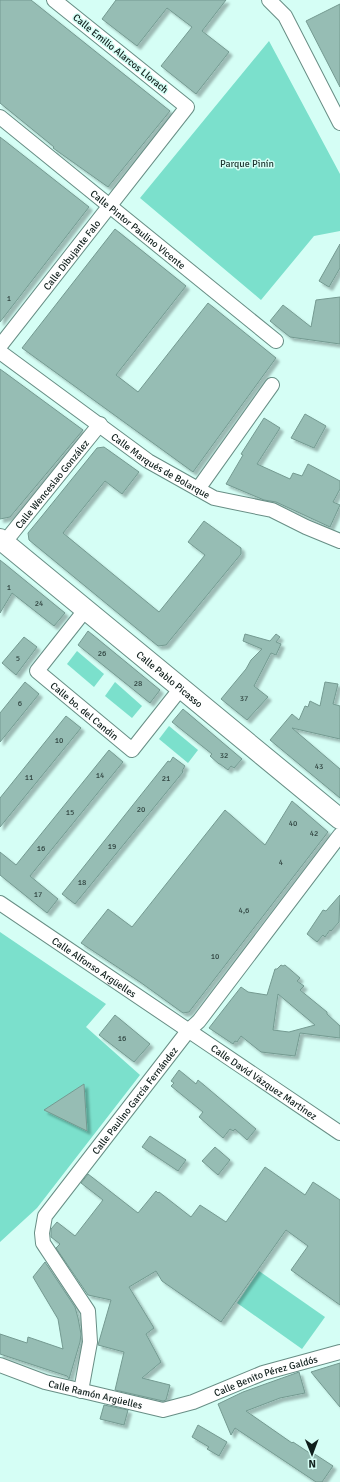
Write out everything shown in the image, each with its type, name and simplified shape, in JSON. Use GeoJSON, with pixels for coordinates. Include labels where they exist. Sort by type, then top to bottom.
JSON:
{"type":"FeatureCollection","features":[{"type":"Feature","properties":{"kind":"street","name":"Calle Emilio Alarcos Llorach"},"geometry":{"type":"LineString","coordinates":[[54,0],[187,107]]}},
{"type":"Feature","properties":{"kind":"street"},"geometry":{"type":"LineString","coordinates":[[269,0],[285,16],[340,123]]}},
{"type":"Feature","properties":{"kind":"street","name":"Calle Dibujante Falo"},"geometry":{"type":"LineString","coordinates":[[0,346],[187,107]]}},
{"type":"Feature","properties":{"kind":"street","name":"Calle Pintor Paulino Vicente"},"geometry":{"type":"LineString","coordinates":[[0,117],[276,341]]}},
{"type":"Feature","properties":{"kind":"street","name":"Calle Marqués de Bolarque"},"geometry":{"type":"LineString","coordinates":[[0,352],[100,424],[148,461],[214,498],[272,510],[306,527],[340,541]]}},
{"type":"Feature","properties":{"kind":"street"},"geometry":{"type":"LineString","coordinates":[[198,489],[272,385]]}},
{"type":"Feature","properties":{"kind":"street","name":"Calle Wenceslao González"},"geometry":{"type":"LineString","coordinates":[[2,541],[100,424]]}},
{"type":"Feature","properties":{"kind":"street","name":"Calle Pablo Picasso"},"geometry":{"type":"LineString","coordinates":[[2,541],[340,819]]}},
{"type":"Feature","properties":{"kind":"street","name":"Calle bo. del Candin"},"geometry":{"type":"LineString","coordinates":[[86,609],[37,671],[132,750],[181,688]]}},
{"type":"Feature","properties":{"kind":"street","name":"Calle Paulino García Fernández"},"geometry":{"type":"LineString","coordinates":[[80,1391],[90,1342],[88,1311],[43,1243],[42,1233],[45,1216],[188,1031],[199,1021],[340,835]]}},
{"type":"Feature","properties":{"kind":"street","name":"Calle Alfonso Argüelles"},"geometry":{"type":"LineString","coordinates":[[0,903],[188,1031]]}},
{"type":"Feature","properties":{"kind":"street","name":"Calle David Vázquez Martínez"},"geometry":{"type":"LineString","coordinates":[[188,1031],[340,1134]]}},
{"type":"Feature","properties":{"kind":"street","name":"Calle Benito Pérez Galdós"},"geometry":{"type":"LineString","coordinates":[[193,1402],[262,1373],[340,1352]]}},
{"type":"Feature","properties":{"kind":"street","name":"Calle Ramón Argüelles"},"geometry":{"type":"LineString","coordinates":[[0,1364],[45,1382],[163,1410],[193,1402]]}},
{"type":"Feature","properties":{"kind":"green space","name":"Parque Pinín"},"geometry":{"type":"Polygon","coordinates":[[[269,41],[340,174],[340,231],[314,236],[261,300],[140,198],[269,41]]]}},
{"type":"Feature","properties":{"kind":"green space"},"geometry":{"type":"Polygon","coordinates":[[[77,651],[104,674],[94,687],[67,664],[77,651]]]}},
{"type":"Feature","properties":{"kind":"green space"},"geometry":{"type":"Polygon","coordinates":[[[115,682],[142,706],[132,718],[105,696],[115,682]]]}},
{"type":"Feature","properties":{"kind":"green space"},"geometry":{"type":"Polygon","coordinates":[[[169,726],[198,750],[188,763],[159,739],[169,726]]]}},
{"type":"Feature","properties":{"kind":"green space"},"geometry":{"type":"Polygon","coordinates":[[[0,932],[106,1004],[86,1027],[140,1075],[37,1208],[0,1242],[0,932]]]}},
{"type":"Feature","properties":{"kind":"green space"},"geometry":{"type":"Polygon","coordinates":[[[259,1271],[325,1317],[302,1349],[237,1303],[259,1271]]]}},
{"type":"Feature","properties":{"kind":"building"},"geometry":{"type":"Polygon","coordinates":[[[0,0],[31,0],[170,111],[108,187],[53,148],[54,147],[0,103],[0,0]]]}},
{"type":"Feature","properties":{"kind":"building"},"geometry":{"type":"Polygon","coordinates":[[[116,0],[226,0],[202,31],[229,52],[196,94],[161,66],[192,27],[167,8],[137,46],[102,19],[116,0]]]}},
{"type":"Feature","properties":{"kind":"building"},"geometry":{"type":"Polygon","coordinates":[[[340,4],[340,87],[306,21],[340,4]]]}},
{"type":"Feature","properties":{"kind":"building"},"geometry":{"type":"Polygon","coordinates":[[[0,137],[89,207],[0,322],[0,137]]]}},
{"type":"Feature","properties":{"kind":"building"},"geometry":{"type":"Polygon","coordinates":[[[115,229],[186,286],[116,375],[138,392],[208,303],[276,358],[193,472],[22,348],[115,229]]]}},
{"type":"Feature","properties":{"kind":"building"},"geometry":{"type":"Polygon","coordinates":[[[340,244],[340,268],[329,287],[319,281],[340,244]]]}},
{"type":"Feature","properties":{"kind":"building"},"geometry":{"type":"Polygon","coordinates":[[[340,297],[340,344],[290,337],[270,321],[283,305],[311,327],[316,300],[340,297]]]}},
{"type":"Feature","properties":{"kind":"building"},"geometry":{"type":"Polygon","coordinates":[[[0,369],[83,430],[10,517],[0,519],[0,369]]]}},
{"type":"Feature","properties":{"kind":"building"},"geometry":{"type":"Polygon","coordinates":[[[305,414],[326,426],[314,448],[291,438],[305,414]]]}},
{"type":"Feature","properties":{"kind":"building"},"geometry":{"type":"Polygon","coordinates":[[[264,418],[280,428],[257,464],[290,479],[293,473],[302,476],[308,464],[340,481],[340,489],[333,502],[340,505],[330,527],[276,502],[264,500],[226,484],[243,455],[241,454],[264,418]]]}},
{"type":"Feature","properties":{"kind":"building"},"geometry":{"type":"Polygon","coordinates":[[[104,447],[139,472],[122,494],[105,481],[63,533],[159,612],[205,555],[188,542],[204,521],[241,548],[241,554],[166,645],[158,646],[29,540],[28,533],[97,448],[104,447]]]}},
{"type":"Feature","properties":{"kind":"building"},"geometry":{"type":"Polygon","coordinates":[[[0,560],[65,613],[54,626],[12,593],[0,613],[0,560]]]}},
{"type":"Feature","properties":{"kind":"building"},"geometry":{"type":"Polygon","coordinates":[[[88,631],[160,690],[150,703],[78,645],[88,631]]]}},
{"type":"Feature","properties":{"kind":"building"},"geometry":{"type":"Polygon","coordinates":[[[245,634],[270,641],[276,634],[280,637],[276,642],[281,644],[276,655],[271,653],[254,686],[268,697],[247,720],[221,699],[246,669],[251,660],[262,649],[243,641],[245,634]]]}},
{"type":"Feature","properties":{"kind":"building"},"geometry":{"type":"Polygon","coordinates":[[[24,637],[37,647],[16,675],[2,663],[24,637]]]}},
{"type":"Feature","properties":{"kind":"building"},"geometry":{"type":"Polygon","coordinates":[[[25,682],[39,694],[0,742],[0,713],[25,682]]]}},
{"type":"Feature","properties":{"kind":"building"},"geometry":{"type":"Polygon","coordinates":[[[325,682],[338,684],[333,704],[340,706],[340,739],[292,728],[340,769],[340,798],[270,740],[292,714],[299,720],[305,706],[308,707],[310,701],[320,706],[325,682]]]}},
{"type":"Feature","properties":{"kind":"building"},"geometry":{"type":"Polygon","coordinates":[[[183,709],[242,759],[234,768],[231,766],[228,770],[219,764],[210,756],[212,754],[172,722],[183,709]]]}},
{"type":"Feature","properties":{"kind":"building"},"geometry":{"type":"Polygon","coordinates":[[[66,716],[81,728],[0,827],[0,798],[66,716]]]}},
{"type":"Feature","properties":{"kind":"building"},"geometry":{"type":"Polygon","coordinates":[[[109,750],[123,762],[30,876],[58,899],[47,913],[0,875],[0,852],[16,865],[109,750]]]}},
{"type":"Feature","properties":{"kind":"building"},"geometry":{"type":"Polygon","coordinates":[[[173,757],[185,766],[182,771],[183,772],[75,904],[62,894],[168,761],[170,762],[173,757]]]}},
{"type":"Feature","properties":{"kind":"building"},"geometry":{"type":"Polygon","coordinates":[[[292,801],[328,832],[189,1012],[183,1013],[140,982],[81,943],[108,909],[132,927],[225,810],[265,845],[292,801]]]}},
{"type":"Feature","properties":{"kind":"building"},"geometry":{"type":"Polygon","coordinates":[[[340,895],[339,922],[325,937],[323,935],[317,942],[307,934],[323,910],[326,911],[340,895]]]}},
{"type":"Feature","properties":{"kind":"building"},"geometry":{"type":"Polygon","coordinates":[[[281,965],[285,965],[300,978],[297,981],[304,986],[300,990],[327,1012],[327,1014],[340,1026],[340,1038],[300,1033],[295,1056],[261,1052],[241,1036],[237,1042],[235,1041],[233,1044],[209,1028],[241,987],[248,992],[267,995],[275,969],[281,965]],[[278,994],[273,1030],[289,1032],[315,1025],[278,994]]]}},
{"type":"Feature","properties":{"kind":"building"},"geometry":{"type":"Polygon","coordinates":[[[115,1015],[150,1044],[134,1062],[99,1035],[115,1015]]]}},
{"type":"Feature","properties":{"kind":"building"},"geometry":{"type":"Polygon","coordinates":[[[179,1070],[196,1084],[198,1080],[256,1129],[247,1140],[235,1129],[233,1131],[230,1129],[223,1138],[199,1117],[203,1112],[171,1086],[174,1083],[171,1081],[179,1070]]]}},
{"type":"Feature","properties":{"kind":"building"},"geometry":{"type":"Polygon","coordinates":[[[84,1084],[87,1131],[44,1110],[84,1084]]]}},
{"type":"Feature","properties":{"kind":"building"},"geometry":{"type":"Polygon","coordinates":[[[150,1136],[186,1160],[178,1171],[142,1147],[150,1136]]]}},
{"type":"Feature","properties":{"kind":"building"},"geometry":{"type":"Polygon","coordinates":[[[215,1147],[230,1160],[218,1175],[202,1161],[215,1147]]]}},
{"type":"Feature","properties":{"kind":"building"},"geometry":{"type":"Polygon","coordinates":[[[265,1167],[305,1195],[313,1182],[340,1200],[340,1305],[291,1270],[308,1246],[286,1230],[221,1322],[162,1281],[156,1271],[129,1287],[154,1328],[146,1334],[161,1362],[142,1378],[170,1385],[166,1400],[163,1401],[115,1390],[124,1352],[98,1345],[111,1300],[88,1295],[56,1248],[60,1244],[51,1237],[51,1229],[57,1222],[75,1236],[103,1200],[81,1183],[88,1174],[138,1213],[156,1191],[191,1217],[200,1205],[226,1222],[265,1167]]]}},
{"type":"Feature","properties":{"kind":"building"},"geometry":{"type":"Polygon","coordinates":[[[45,1262],[75,1307],[78,1318],[81,1334],[80,1342],[69,1379],[67,1376],[0,1354],[0,1334],[27,1343],[28,1337],[63,1349],[58,1319],[33,1277],[45,1262]]]}},
{"type":"Feature","properties":{"kind":"building"},"geometry":{"type":"Polygon","coordinates":[[[340,1363],[340,1407],[311,1372],[340,1363]]]}},
{"type":"Feature","properties":{"kind":"building"},"geometry":{"type":"Polygon","coordinates":[[[299,1372],[305,1393],[280,1398],[246,1411],[292,1443],[293,1442],[311,1454],[313,1453],[333,1466],[322,1482],[316,1482],[235,1428],[231,1435],[218,1404],[243,1392],[299,1372]]]}},
{"type":"Feature","properties":{"kind":"building"},"geometry":{"type":"Polygon","coordinates":[[[104,1405],[128,1410],[124,1425],[100,1419],[104,1405]]]}},
{"type":"Feature","properties":{"kind":"building"},"geometry":{"type":"Polygon","coordinates":[[[198,1425],[227,1442],[219,1456],[207,1449],[209,1447],[192,1437],[198,1425]]]}}]}
